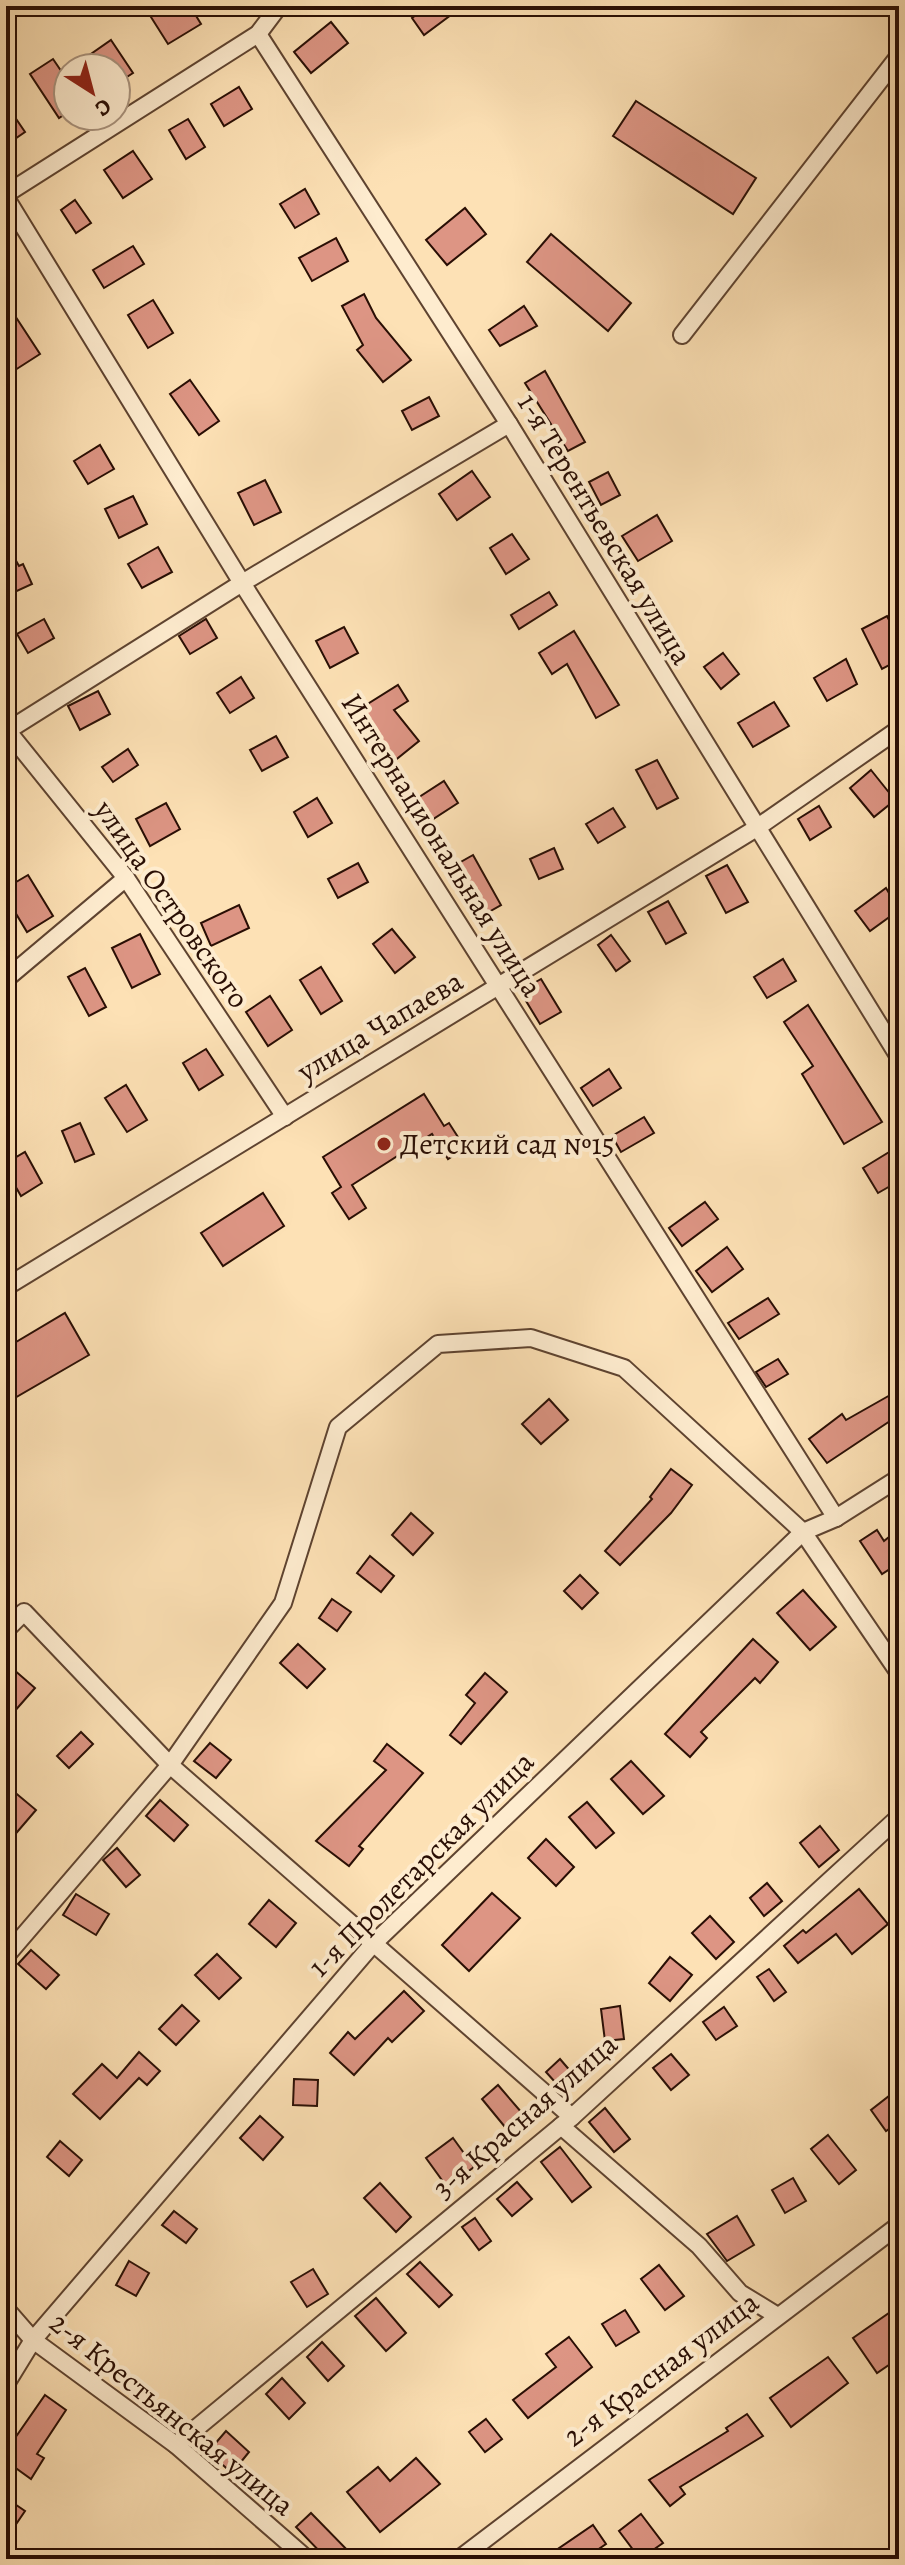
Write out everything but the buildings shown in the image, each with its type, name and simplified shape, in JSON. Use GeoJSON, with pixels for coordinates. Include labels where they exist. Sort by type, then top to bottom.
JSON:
{"type":"FeatureCollection","features":[{"type":"Feature","properties":{"kind":"street"},"geometry":{"type":"LineString","coordinates":[[6,196],[258,34],[279,6]]}},
{"type":"Feature","properties":{"kind":"street","name":"1-я Терентьевская улица"},"geometry":{"type":"LineString","coordinates":[[258,34],[509,424],[755,829],[899,1057]]}},
{"type":"Feature","properties":{"kind":"street"},"geometry":{"type":"LineString","coordinates":[[682,335],[899,56]]}},
{"type":"Feature","properties":{"kind":"street","name":"Интернациональная улица"},"geometry":{"type":"LineString","coordinates":[[6,196],[242,583],[836,1518]]}},
{"type":"Feature","properties":{"kind":"street"},"geometry":{"type":"LineString","coordinates":[[6,730],[242,583],[509,424]]}},
{"type":"Feature","properties":{"kind":"street","name":"улица Чапаева"},"geometry":{"type":"LineString","coordinates":[[6,1287],[755,829],[899,729]]}},
{"type":"Feature","properties":{"kind":"street","name":"улица Островского"},"geometry":{"type":"LineString","coordinates":[[6,730],[126,878],[285,1117]]}},
{"type":"Feature","properties":{"kind":"street"},"geometry":{"type":"LineString","coordinates":[[6,979],[126,878]]}},
{"type":"Feature","properties":{"kind":"street"},"geometry":{"type":"LineString","coordinates":[[6,1956],[170,1765],[283,1603],[338,1427],[438,1344],[531,1338],[624,1368],[803,1532],[899,1673]]}},
{"type":"Feature","properties":{"kind":"street","name":"1-я Пролетарская улица"},"geometry":{"type":"LineString","coordinates":[[6,2384],[33,2340],[372,1945],[803,1532],[836,1518],[899,1478]]}},
{"type":"Feature","properties":{"kind":"street"},"geometry":{"type":"LineString","coordinates":[[6,1630],[24,1612],[170,1765],[350,1921],[372,1945],[567,2121],[699,2246],[740,2293],[776,2315]]}},
{"type":"Feature","properties":{"kind":"street","name":"3-я Красная улица"},"geometry":{"type":"LineString","coordinates":[[176,2445],[567,2121],[899,1817]]}},
{"type":"Feature","properties":{"kind":"street","name":"2-я Красная улица"},"geometry":{"type":"LineString","coordinates":[[459,2559],[776,2315],[899,2225]]}},
{"type":"Feature","properties":{"kind":"street","name":"2-я Крестьянская улица"},"geometry":{"type":"LineString","coordinates":[[6,2309],[33,2340],[176,2445],[307,2559]]}},
{"type":"Feature","properties":{"kind":"place","name":"Детский сад №15"},"geometry":{"type":"Point","coordinates":[384,1144]}}]}
